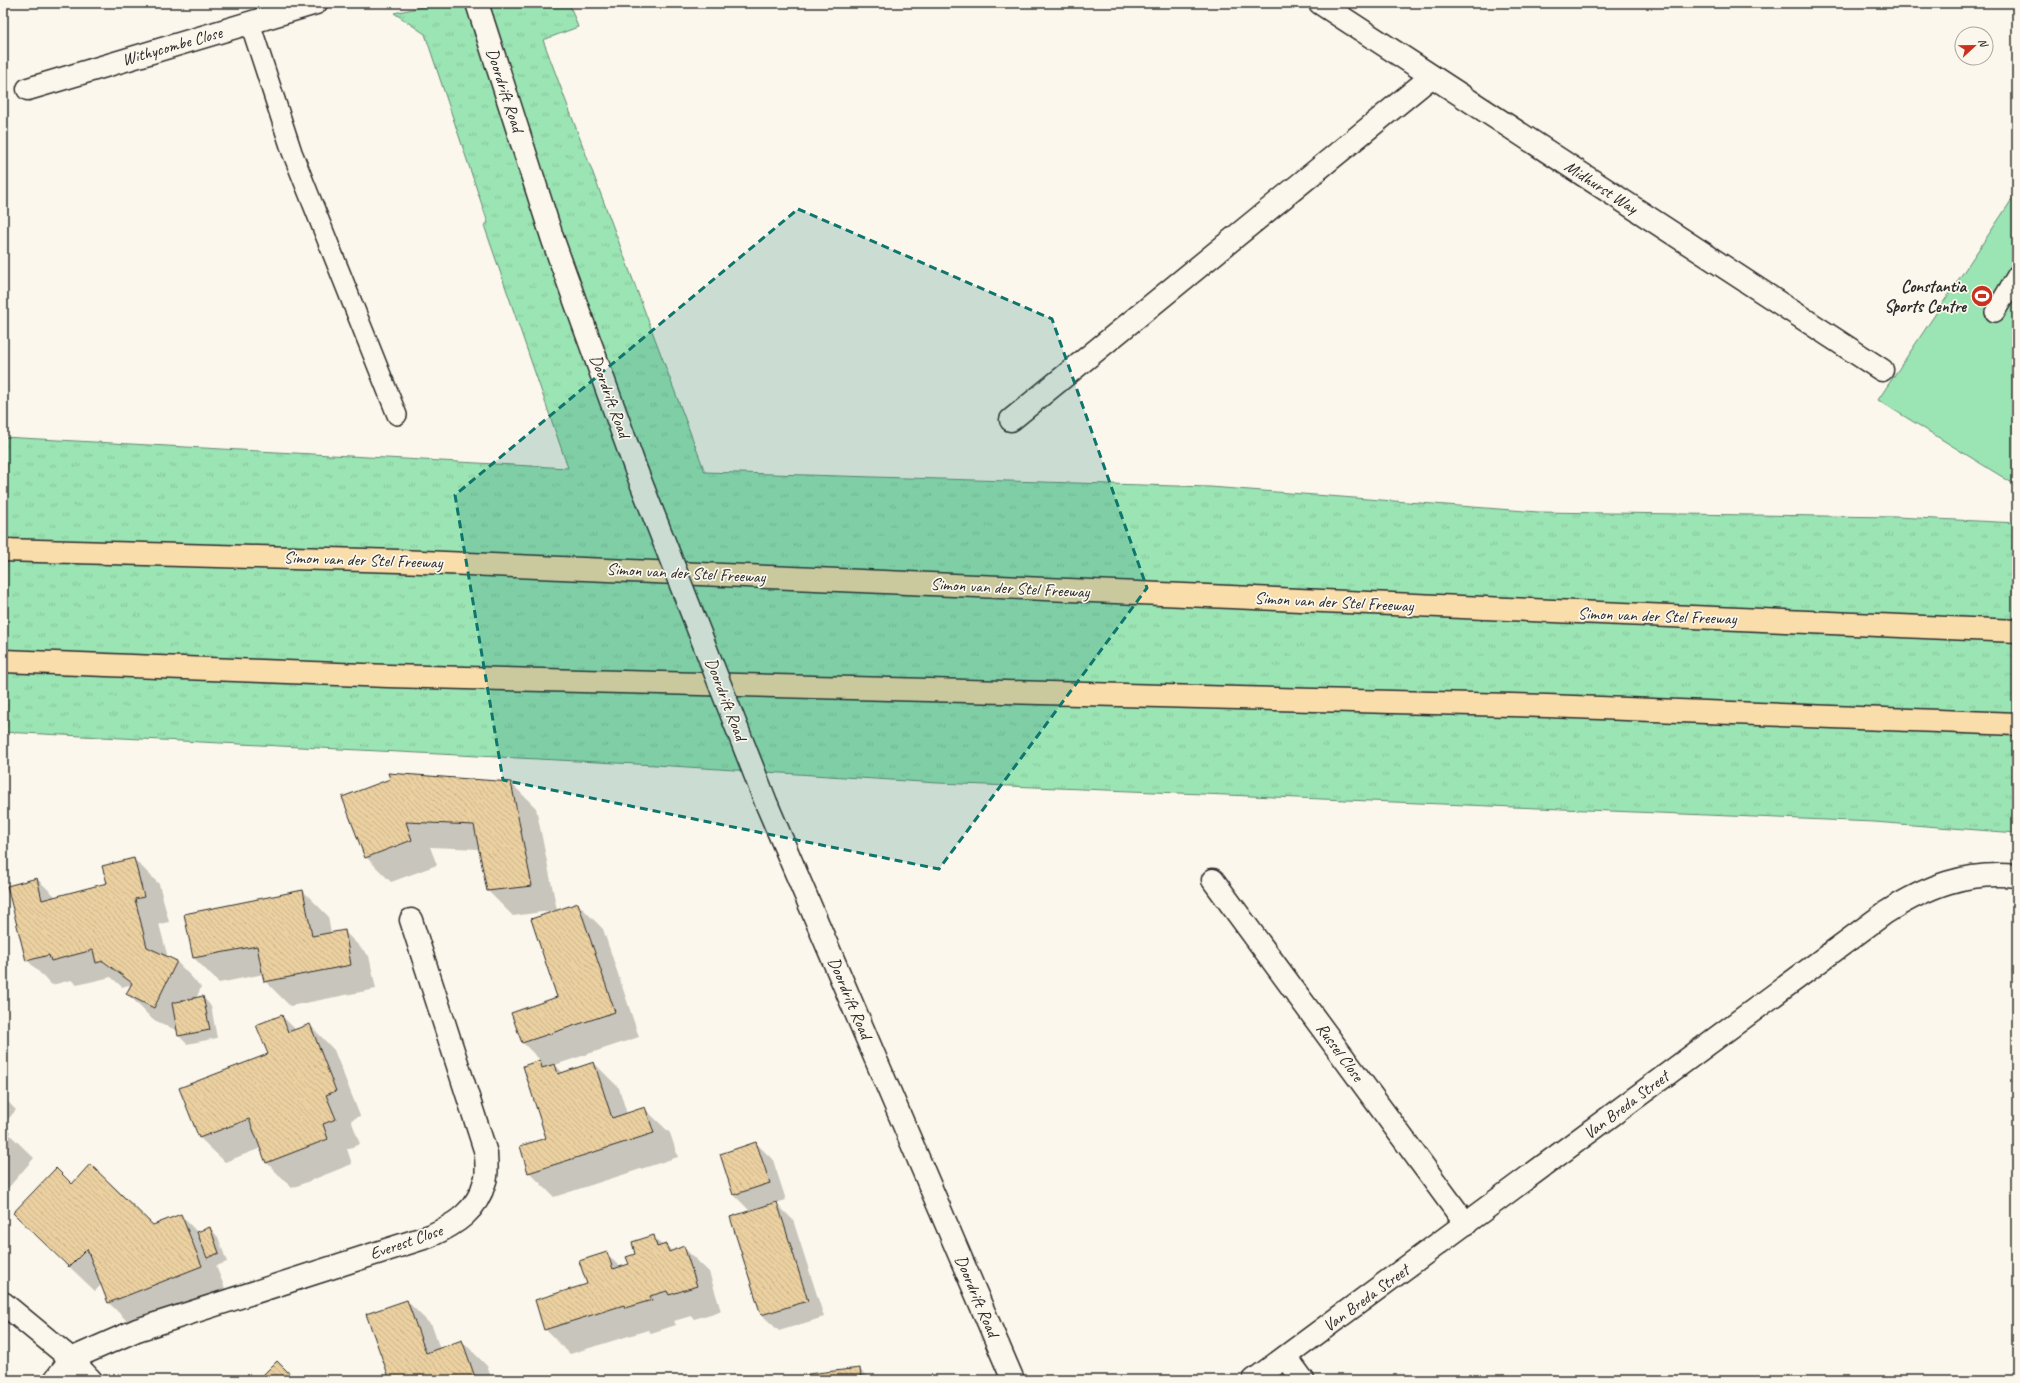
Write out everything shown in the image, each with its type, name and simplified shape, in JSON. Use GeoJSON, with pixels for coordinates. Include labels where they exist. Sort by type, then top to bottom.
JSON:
{"type":"FeatureCollection","features":[{"type":"Feature","properties":{"kind":"highway","name":"Simon van der Stel Freeway"},"geometry":{"type":"LineString","coordinates":[[3,550],[407,561],[2017,631]]}},
{"type":"Feature","properties":{"kind":"highway"},"geometry":{"type":"LineString","coordinates":[[3,661],[388,676],[1547,706],[2017,724]]}},
{"type":"Feature","properties":{"kind":"street","name":"Withycombe Close"},"geometry":{"type":"LineString","coordinates":[[28,88],[316,3]]}},
{"type":"Feature","properties":{"kind":"street","name":"Doordrift Road"},"geometry":{"type":"LineString","coordinates":[[477,3],[553,240],[636,470],[768,805],[1013,1380]]}},
{"type":"Feature","properties":{"kind":"street","name":"Midhurst Way"},"geometry":{"type":"LineString","coordinates":[[1320,3],[1431,77],[1882,370]]}},
{"type":"Feature","properties":{"kind":"street"},"geometry":{"type":"LineString","coordinates":[[1011,420],[1431,77]]}},
{"type":"Feature","properties":{"kind":"street","name":"Van Breda Street"},"geometry":{"type":"LineString","coordinates":[[1254,1380],[1885,913],[1905,900],[1949,881],[1974,876],[2017,876]]}},
{"type":"Feature","properties":{"kind":"street","name":"Russel Close"},"geometry":{"type":"LineString","coordinates":[[1213,880],[1466,1224]]}},
{"type":"Feature","properties":{"kind":"street","name":"Everest Close"},"geometry":{"type":"LineString","coordinates":[[72,1359],[137,1330],[430,1236],[454,1225],[474,1206],[486,1180],[486,1153],[411,920]]}},
{"type":"Feature","properties":{"kind":"street"},"geometry":{"type":"LineString","coordinates":[[3,1303],[72,1359],[91,1380]]}},
{"type":"Feature","properties":{"kind":"street"},"geometry":{"type":"LineString","coordinates":[[1286,1357],[1303,1380]]}},
{"type":"Feature","properties":{"kind":"street"},"geometry":{"type":"LineString","coordinates":[[55,1380],[72,1359]]}},
{"type":"Feature","properties":{"kind":"lane"},"geometry":{"type":"LineString","coordinates":[[250,23],[292,152],[397,415]]}},
{"type":"Feature","properties":{"kind":"lane"},"geometry":{"type":"LineString","coordinates":[[1994,312],[2017,275]]}},
{"type":"Feature","properties":{"kind":"highlighted area"},"geometry":{"type":"Polygon","coordinates":[[[798,209],[1052,319],[1147,588],[939,869],[503,780],[455,495],[798,209]]]}},
{"type":"Feature","properties":{"kind":"green space"},"geometry":{"type":"Polygon","coordinates":[[[441,3],[569,3],[578,27],[543,40],[705,472],[1210,487],[1538,512],[1896,517],[2017,523],[2017,833],[1874,822],[938,783],[656,765],[3,732],[3,437],[568,468],[484,225],[488,223],[425,34],[394,13],[441,3]]]}},
{"type":"Feature","properties":{"kind":"green space","name":"Constantia Sports Centre"},"geometry":{"type":"Polygon","coordinates":[[[2017,192],[2017,486],[1878,400],[2017,192]]]}},
{"type":"Feature","properties":{"kind":"building"},"geometry":{"type":"Polygon","coordinates":[[[388,773],[511,782],[532,886],[487,891],[474,825],[406,822],[412,840],[365,858],[342,797],[390,779],[388,773]]]}},
{"type":"Feature","properties":{"kind":"building"},"geometry":{"type":"Polygon","coordinates":[[[134,858],[144,897],[135,899],[147,947],[177,961],[154,1008],[126,994],[132,983],[103,961],[96,963],[93,950],[51,961],[49,955],[26,961],[7,886],[37,878],[42,900],[107,883],[102,866],[134,858]]]}},
{"type":"Feature","properties":{"kind":"building"},"geometry":{"type":"Polygon","coordinates":[[[303,890],[312,936],[345,930],[351,965],[264,982],[257,946],[193,958],[184,914],[303,890]]]}},
{"type":"Feature","properties":{"kind":"building"},"geometry":{"type":"Polygon","coordinates":[[[578,903],[615,1012],[522,1043],[511,1013],[557,997],[531,919],[578,903]]]}},
{"type":"Feature","properties":{"kind":"building"},"geometry":{"type":"Polygon","coordinates":[[[203,996],[210,1030],[178,1036],[172,1003],[203,996]]]}},
{"type":"Feature","properties":{"kind":"building"},"geometry":{"type":"Polygon","coordinates":[[[282,1015],[288,1032],[310,1024],[336,1091],[326,1095],[336,1119],[323,1124],[328,1139],[266,1163],[249,1119],[199,1138],[179,1088],[268,1054],[256,1025],[282,1015]]]}},
{"type":"Feature","properties":{"kind":"building"},"geometry":{"type":"Polygon","coordinates":[[[540,1060],[542,1068],[555,1064],[558,1074],[594,1062],[612,1118],[645,1107],[654,1133],[528,1173],[520,1146],[546,1138],[523,1066],[540,1060]]]}},
{"type":"Feature","properties":{"kind":"building"},"geometry":{"type":"Polygon","coordinates":[[[3,1127],[10,1132],[3,1140],[3,1127]]]}},
{"type":"Feature","properties":{"kind":"building"},"geometry":{"type":"Polygon","coordinates":[[[756,1142],[770,1183],[733,1195],[720,1154],[756,1142]]]}},
{"type":"Feature","properties":{"kind":"building"},"geometry":{"type":"Polygon","coordinates":[[[90,1164],[153,1225],[181,1214],[202,1266],[108,1303],[87,1249],[69,1267],[13,1213],[56,1168],[72,1184],[90,1164]]]}},
{"type":"Feature","properties":{"kind":"building"},"geometry":{"type":"Polygon","coordinates":[[[777,1202],[808,1301],[761,1315],[730,1217],[777,1202]]]}},
{"type":"Feature","properties":{"kind":"building"},"geometry":{"type":"Polygon","coordinates":[[[210,1227],[219,1253],[207,1258],[197,1232],[210,1227]]]}},
{"type":"Feature","properties":{"kind":"building"},"geometry":{"type":"Polygon","coordinates":[[[654,1235],[657,1247],[666,1244],[669,1252],[684,1246],[697,1286],[669,1295],[667,1291],[650,1296],[652,1300],[625,1308],[624,1305],[544,1330],[535,1300],[587,1284],[579,1261],[607,1252],[613,1269],[629,1264],[626,1257],[635,1254],[632,1242],[654,1235]]]}},
{"type":"Feature","properties":{"kind":"building"},"geometry":{"type":"Polygon","coordinates":[[[407,1300],[426,1353],[462,1340],[476,1380],[390,1380],[366,1314],[407,1300]]]}},
{"type":"Feature","properties":{"kind":"building"},"geometry":{"type":"Polygon","coordinates":[[[277,1361],[296,1380],[258,1380],[277,1361]]]}},
{"type":"Feature","properties":{"kind":"building"},"geometry":{"type":"Polygon","coordinates":[[[860,1368],[861,1380],[809,1380],[808,1374],[860,1368]]]}},
{"type":"Feature","properties":{"kind":"place","name":"Constantia Sports Centre"},"geometry":{"type":"Point","coordinates":[1982,296]}}]}
